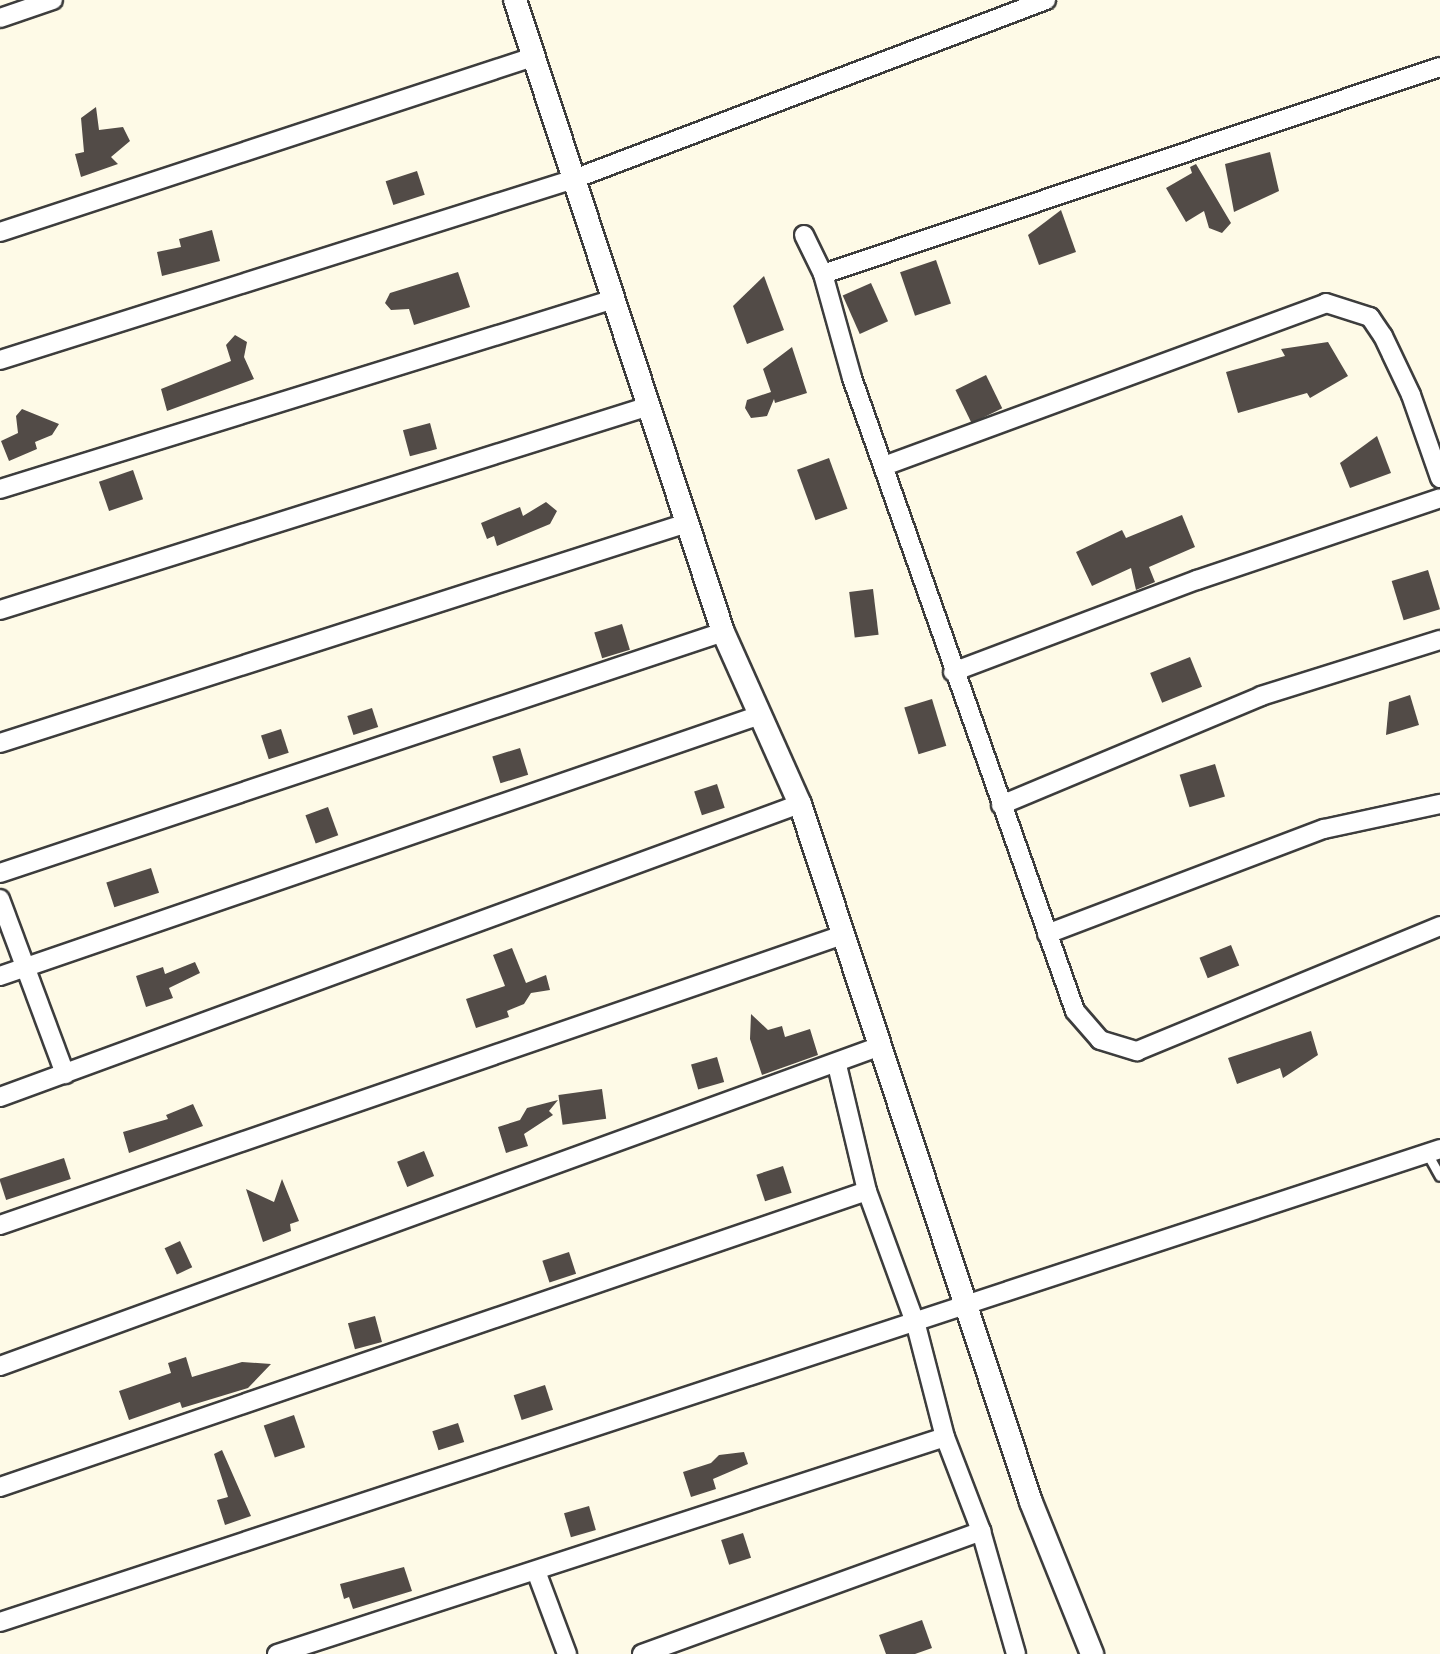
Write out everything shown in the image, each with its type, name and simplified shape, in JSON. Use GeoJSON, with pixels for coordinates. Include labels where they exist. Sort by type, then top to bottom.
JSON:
{"type":"FeatureCollection","features":[{"type":"Feature","properties":{"kind":"street"},"geometry":{"type":"LineString","coordinates":[[0,18],[52,0]]}},
{"type":"Feature","properties":{"kind":"street"},"geometry":{"type":"LineString","coordinates":[[514,0],[724,632],[800,804],[840,936],[968,1305],[1031,1502],[1092,1654]]}},
{"type":"Feature","properties":{"kind":"street"},"geometry":{"type":"LineString","coordinates":[[0,360],[574,179],[1046,0]]}},
{"type":"Feature","properties":{"kind":"street"},"geometry":{"type":"LineString","coordinates":[[0,232],[533,57]]}},
{"type":"Feature","properties":{"kind":"street"},"geometry":{"type":"LineString","coordinates":[[824,274],[1440,67]]}},
{"type":"Feature","properties":{"kind":"street"},"geometry":{"type":"LineString","coordinates":[[804,235],[824,274],[852,378],[1075,1011],[1100,1040],[1137,1051],[1440,926]]}},
{"type":"Feature","properties":{"kind":"street"},"geometry":{"type":"LineString","coordinates":[[0,489],[614,300]]}},
{"type":"Feature","properties":{"kind":"street"},"geometry":{"type":"LineString","coordinates":[[884,466],[1326,302],[1370,317],[1383,336],[1411,395],[1440,478]]}},
{"type":"Feature","properties":{"kind":"street"},"geometry":{"type":"LineString","coordinates":[[0,610],[649,406]]}},
{"type":"Feature","properties":{"kind":"street"},"geometry":{"type":"LineString","coordinates":[[953,672],[1197,580],[1440,498]]}},
{"type":"Feature","properties":{"kind":"street"},"geometry":{"type":"LineString","coordinates":[[0,743],[687,523]]}},
{"type":"Feature","properties":{"kind":"street"},"geometry":{"type":"LineString","coordinates":[[0,873],[724,632]]}},
{"type":"Feature","properties":{"kind":"street"},"geometry":{"type":"LineString","coordinates":[[1000,805],[1261,696],[1440,640]]}},
{"type":"Feature","properties":{"kind":"street"},"geometry":{"type":"LineString","coordinates":[[0,976],[760,715]]}},
{"type":"Feature","properties":{"kind":"street"},"geometry":{"type":"LineString","coordinates":[[0,1097],[800,804]]}},
{"type":"Feature","properties":{"kind":"street"},"geometry":{"type":"LineString","coordinates":[[1047,934],[1324,829],[1440,804]]}},
{"type":"Feature","properties":{"kind":"street"},"geometry":{"type":"LineString","coordinates":[[0,898],[65,1074]]}},
{"type":"Feature","properties":{"kind":"street"},"geometry":{"type":"LineString","coordinates":[[0,1225],[840,936]]}},
{"type":"Feature","properties":{"kind":"street"},"geometry":{"type":"LineString","coordinates":[[0,1366],[880,1046]]}},
{"type":"Feature","properties":{"kind":"street"},"geometry":{"type":"LineString","coordinates":[[836,1065],[867,1191],[916,1325],[945,1437],[981,1532],[1016,1654]]}},
{"type":"Feature","properties":{"kind":"street"},"geometry":{"type":"LineString","coordinates":[[0,1622],[916,1325],[1433,1151]]}},
{"type":"Feature","properties":{"kind":"street"},"geometry":{"type":"LineString","coordinates":[[0,1487],[867,1191]]}},
{"type":"Feature","properties":{"kind":"street"},"geometry":{"type":"LineString","coordinates":[[277,1654],[945,1437]]}},
{"type":"Feature","properties":{"kind":"street"},"geometry":{"type":"LineString","coordinates":[[642,1654],[981,1532]]}},
{"type":"Feature","properties":{"kind":"street"},"geometry":{"type":"LineString","coordinates":[[536,1571],[566,1654]]}},
{"type":"Feature","properties":{"kind":"lane"},"geometry":{"type":"LineString","coordinates":[[1433,1151],[1440,1176]]}},
{"type":"Feature","properties":{"kind":"building"},"geometry":{"type":"Polygon","coordinates":[[[96,107],[99,130],[123,127],[130,141],[111,157],[118,164],[81,177],[75,154],[84,152],[81,118],[96,107]]]}},
{"type":"Feature","properties":{"kind":"building"},"geometry":{"type":"Polygon","coordinates":[[[1270,152],[1279,191],[1234,212],[1225,164],[1270,152]]]}},
{"type":"Feature","properties":{"kind":"building"},"geometry":{"type":"Polygon","coordinates":[[[1196,164],[1231,223],[1222,233],[1209,228],[1204,211],[1186,222],[1166,188],[1192,173],[1190,167],[1196,164]]]}},
{"type":"Feature","properties":{"kind":"building"},"geometry":{"type":"Polygon","coordinates":[[[417,171],[425,195],[393,205],[386,181],[417,171]]]}},
{"type":"Feature","properties":{"kind":"building"},"geometry":{"type":"Polygon","coordinates":[[[1061,210],[1076,252],[1039,265],[1028,235],[1061,210]]]}},
{"type":"Feature","properties":{"kind":"building"},"geometry":{"type":"Polygon","coordinates":[[[212,230],[220,261],[162,276],[157,252],[181,247],[179,239],[212,230]]]}},
{"type":"Feature","properties":{"kind":"building"},"geometry":{"type":"Polygon","coordinates":[[[936,260],[951,303],[915,316],[900,272],[936,260]]]}},
{"type":"Feature","properties":{"kind":"building"},"geometry":{"type":"Polygon","coordinates":[[[458,272],[470,307],[414,325],[409,309],[391,310],[385,303],[390,293],[458,272]]]}},
{"type":"Feature","properties":{"kind":"building"},"geometry":{"type":"Polygon","coordinates":[[[764,276],[784,330],[747,344],[733,306],[764,276]]]}},
{"type":"Feature","properties":{"kind":"building"},"geometry":{"type":"Polygon","coordinates":[[[871,283],[888,321],[860,334],[843,296],[871,283]]]}},
{"type":"Feature","properties":{"kind":"building"},"geometry":{"type":"Polygon","coordinates":[[[235,335],[247,342],[244,357],[254,379],[167,411],[161,389],[231,361],[226,345],[235,335]]]}},
{"type":"Feature","properties":{"kind":"building"},"geometry":{"type":"Polygon","coordinates":[[[1328,342],[1348,376],[1310,398],[1307,393],[1238,413],[1226,372],[1285,356],[1281,349],[1328,342]]]}},
{"type":"Feature","properties":{"kind":"building"},"geometry":{"type":"Polygon","coordinates":[[[792,347],[807,393],[775,403],[774,399],[767,416],[751,418],[745,408],[747,400],[771,392],[763,369],[792,347]]]}},
{"type":"Feature","properties":{"kind":"building"},"geometry":{"type":"Polygon","coordinates":[[[986,375],[1002,408],[972,423],[955,390],[986,375]]]}},
{"type":"Feature","properties":{"kind":"building"},"geometry":{"type":"Polygon","coordinates":[[[22,409],[59,424],[52,435],[35,442],[37,449],[9,461],[1,441],[18,433],[16,416],[22,409]]]}},
{"type":"Feature","properties":{"kind":"building"},"geometry":{"type":"Polygon","coordinates":[[[430,423],[437,449],[410,456],[403,430],[430,423]]]}},
{"type":"Feature","properties":{"kind":"building"},"geometry":{"type":"Polygon","coordinates":[[[1377,436],[1391,473],[1350,488],[1340,463],[1377,436]]]}},
{"type":"Feature","properties":{"kind":"building"},"geometry":{"type":"Polygon","coordinates":[[[829,458],[847,509],[816,520],[797,470],[829,458]]]}},
{"type":"Feature","properties":{"kind":"building"},"geometry":{"type":"Polygon","coordinates":[[[133,470],[143,499],[109,511],[99,482],[133,470]]]}},
{"type":"Feature","properties":{"kind":"building"},"geometry":{"type":"Polygon","coordinates":[[[546,502],[557,511],[550,524],[497,546],[494,536],[487,539],[481,523],[520,507],[523,516],[546,502]]]}},
{"type":"Feature","properties":{"kind":"building"},"geometry":{"type":"Polygon","coordinates":[[[1182,515],[1195,547],[1149,567],[1155,582],[1136,590],[1131,568],[1092,586],[1076,552],[1122,530],[1126,538],[1182,515]]]}},
{"type":"Feature","properties":{"kind":"building"},"geometry":{"type":"Polygon","coordinates":[[[1428,570],[1440,609],[1404,620],[1392,581],[1428,570]]]}},
{"type":"Feature","properties":{"kind":"building"},"geometry":{"type":"Polygon","coordinates":[[[873,589],[879,635],[855,638],[849,592],[873,589]]]}},
{"type":"Feature","properties":{"kind":"building"},"geometry":{"type":"Polygon","coordinates":[[[622,624],[630,650],[602,658],[594,632],[622,624]]]}},
{"type":"Feature","properties":{"kind":"building"},"geometry":{"type":"Polygon","coordinates":[[[1190,657],[1202,687],[1162,703],[1150,673],[1190,657]]]}},
{"type":"Feature","properties":{"kind":"building"},"geometry":{"type":"Polygon","coordinates":[[[1410,695],[1419,725],[1386,735],[1389,702],[1410,695]]]}},
{"type":"Feature","properties":{"kind":"building"},"geometry":{"type":"Polygon","coordinates":[[[932,699],[946,746],[919,754],[904,707],[932,699]]]}},
{"type":"Feature","properties":{"kind":"building"},"geometry":{"type":"Polygon","coordinates":[[[372,708],[378,727],[353,735],[347,716],[372,708]]]}},
{"type":"Feature","properties":{"kind":"building"},"geometry":{"type":"Polygon","coordinates":[[[281,729],[289,753],[269,759],[261,735],[281,729]]]}},
{"type":"Feature","properties":{"kind":"building"},"geometry":{"type":"Polygon","coordinates":[[[520,748],[528,775],[500,783],[492,756],[520,748]]]}},
{"type":"Feature","properties":{"kind":"building"},"geometry":{"type":"Polygon","coordinates":[[[1215,764],[1225,797],[1190,807],[1180,775],[1215,764]]]}},
{"type":"Feature","properties":{"kind":"building"},"geometry":{"type":"Polygon","coordinates":[[[717,784],[725,808],[702,815],[694,791],[717,784]]]}},
{"type":"Feature","properties":{"kind":"building"},"geometry":{"type":"Polygon","coordinates":[[[328,807],[338,835],[316,843],[305,815],[328,807]]]}},
{"type":"Feature","properties":{"kind":"building"},"geometry":{"type":"Polygon","coordinates":[[[151,868],[159,893],[114,907],[106,883],[151,868]]]}},
{"type":"Feature","properties":{"kind":"building"},"geometry":{"type":"Polygon","coordinates":[[[1231,945],[1239,965],[1208,978],[1199,958],[1231,945]]]}},
{"type":"Feature","properties":{"kind":"building"},"geometry":{"type":"Polygon","coordinates":[[[512,948],[526,983],[546,975],[550,990],[531,993],[524,1004],[507,1011],[509,1017],[476,1028],[466,999],[505,986],[493,955],[512,948]]]}},
{"type":"Feature","properties":{"kind":"building"},"geometry":{"type":"Polygon","coordinates":[[[195,962],[200,973],[169,988],[173,998],[146,1007],[136,976],[163,967],[165,974],[195,962]]]}},
{"type":"Feature","properties":{"kind":"building"},"geometry":{"type":"Polygon","coordinates":[[[751,1014],[768,1030],[782,1026],[785,1037],[810,1029],[818,1055],[762,1075],[750,1039],[751,1014]]]}},
{"type":"Feature","properties":{"kind":"building"},"geometry":{"type":"Polygon","coordinates":[[[1311,1031],[1318,1055],[1283,1078],[1280,1068],[1237,1084],[1228,1058],[1311,1031]]]}},
{"type":"Feature","properties":{"kind":"building"},"geometry":{"type":"Polygon","coordinates":[[[717,1057],[724,1082],[698,1089],[691,1064],[717,1057]]]}},
{"type":"Feature","properties":{"kind":"building"},"geometry":{"type":"Polygon","coordinates":[[[602,1089],[606,1119],[563,1125],[558,1095],[602,1089]]]}},
{"type":"Feature","properties":{"kind":"building"},"geometry":{"type":"Polygon","coordinates":[[[558,1100],[549,1111],[553,1115],[524,1134],[528,1146],[506,1153],[498,1127],[520,1120],[527,1108],[558,1100]]]}},
{"type":"Feature","properties":{"kind":"building"},"geometry":{"type":"Polygon","coordinates":[[[193,1104],[203,1126],[129,1153],[123,1132],[168,1119],[166,1115],[193,1104]]]}},
{"type":"Feature","properties":{"kind":"building"},"geometry":{"type":"Polygon","coordinates":[[[424,1151],[434,1176],[407,1187],[397,1162],[424,1151]]]}},
{"type":"Feature","properties":{"kind":"building"},"geometry":{"type":"Polygon","coordinates":[[[64,1158],[71,1179],[6,1200],[0,1179],[64,1158]]]}},
{"type":"Feature","properties":{"kind":"building"},"geometry":{"type":"Polygon","coordinates":[[[783,1166],[792,1193],[765,1201],[756,1175],[783,1166]]]}},
{"type":"Feature","properties":{"kind":"building"},"geometry":{"type":"Polygon","coordinates":[[[282,1179],[299,1221],[290,1224],[291,1231],[263,1242],[246,1189],[274,1202],[282,1179]]]}},
{"type":"Feature","properties":{"kind":"building"},"geometry":{"type":"Polygon","coordinates":[[[180,1241],[192,1267],[177,1274],[165,1248],[180,1241]]]}},
{"type":"Feature","properties":{"kind":"building"},"geometry":{"type":"Polygon","coordinates":[[[569,1252],[576,1274],[549,1283],[542,1261],[569,1252]]]}},
{"type":"Feature","properties":{"kind":"building"},"geometry":{"type":"Polygon","coordinates":[[[375,1316],[382,1342],[355,1349],[348,1323],[375,1316]]]}},
{"type":"Feature","properties":{"kind":"building"},"geometry":{"type":"Polygon","coordinates":[[[186,1357],[192,1377],[242,1362],[271,1364],[248,1388],[182,1408],[180,1402],[129,1420],[119,1391],[171,1373],[168,1363],[186,1357]]]}},
{"type":"Feature","properties":{"kind":"building"},"geometry":{"type":"Polygon","coordinates":[[[545,1385],[553,1410],[522,1420],[514,1395],[545,1385]]]}},
{"type":"Feature","properties":{"kind":"building"},"geometry":{"type":"Polygon","coordinates":[[[294,1415],[305,1447],[275,1458],[264,1425],[294,1415]]]}},
{"type":"Feature","properties":{"kind":"building"},"geometry":{"type":"Polygon","coordinates":[[[458,1423],[464,1442],[439,1450],[432,1431],[458,1423]]]}},
{"type":"Feature","properties":{"kind":"building"},"geometry":{"type":"Polygon","coordinates":[[[222,1450],[251,1516],[225,1525],[217,1500],[228,1497],[214,1454],[222,1450]]]}},
{"type":"Feature","properties":{"kind":"building"},"geometry":{"type":"Polygon","coordinates":[[[744,1452],[748,1464],[713,1479],[716,1489],[691,1497],[683,1472],[711,1463],[719,1455],[744,1452]]]}},
{"type":"Feature","properties":{"kind":"building"},"geometry":{"type":"Polygon","coordinates":[[[589,1506],[596,1530],[571,1537],[564,1513],[589,1506]]]}},
{"type":"Feature","properties":{"kind":"building"},"geometry":{"type":"Polygon","coordinates":[[[743,1533],[751,1558],[729,1565],[721,1540],[743,1533]]]}},
{"type":"Feature","properties":{"kind":"building"},"geometry":{"type":"Polygon","coordinates":[[[404,1567],[412,1591],[353,1609],[349,1597],[344,1599],[340,1584],[404,1567]]]}},
{"type":"Feature","properties":{"kind":"building"},"geometry":{"type":"Polygon","coordinates":[[[922,1620],[932,1648],[915,1654],[886,1654],[879,1635],[922,1620]]]}}]}
